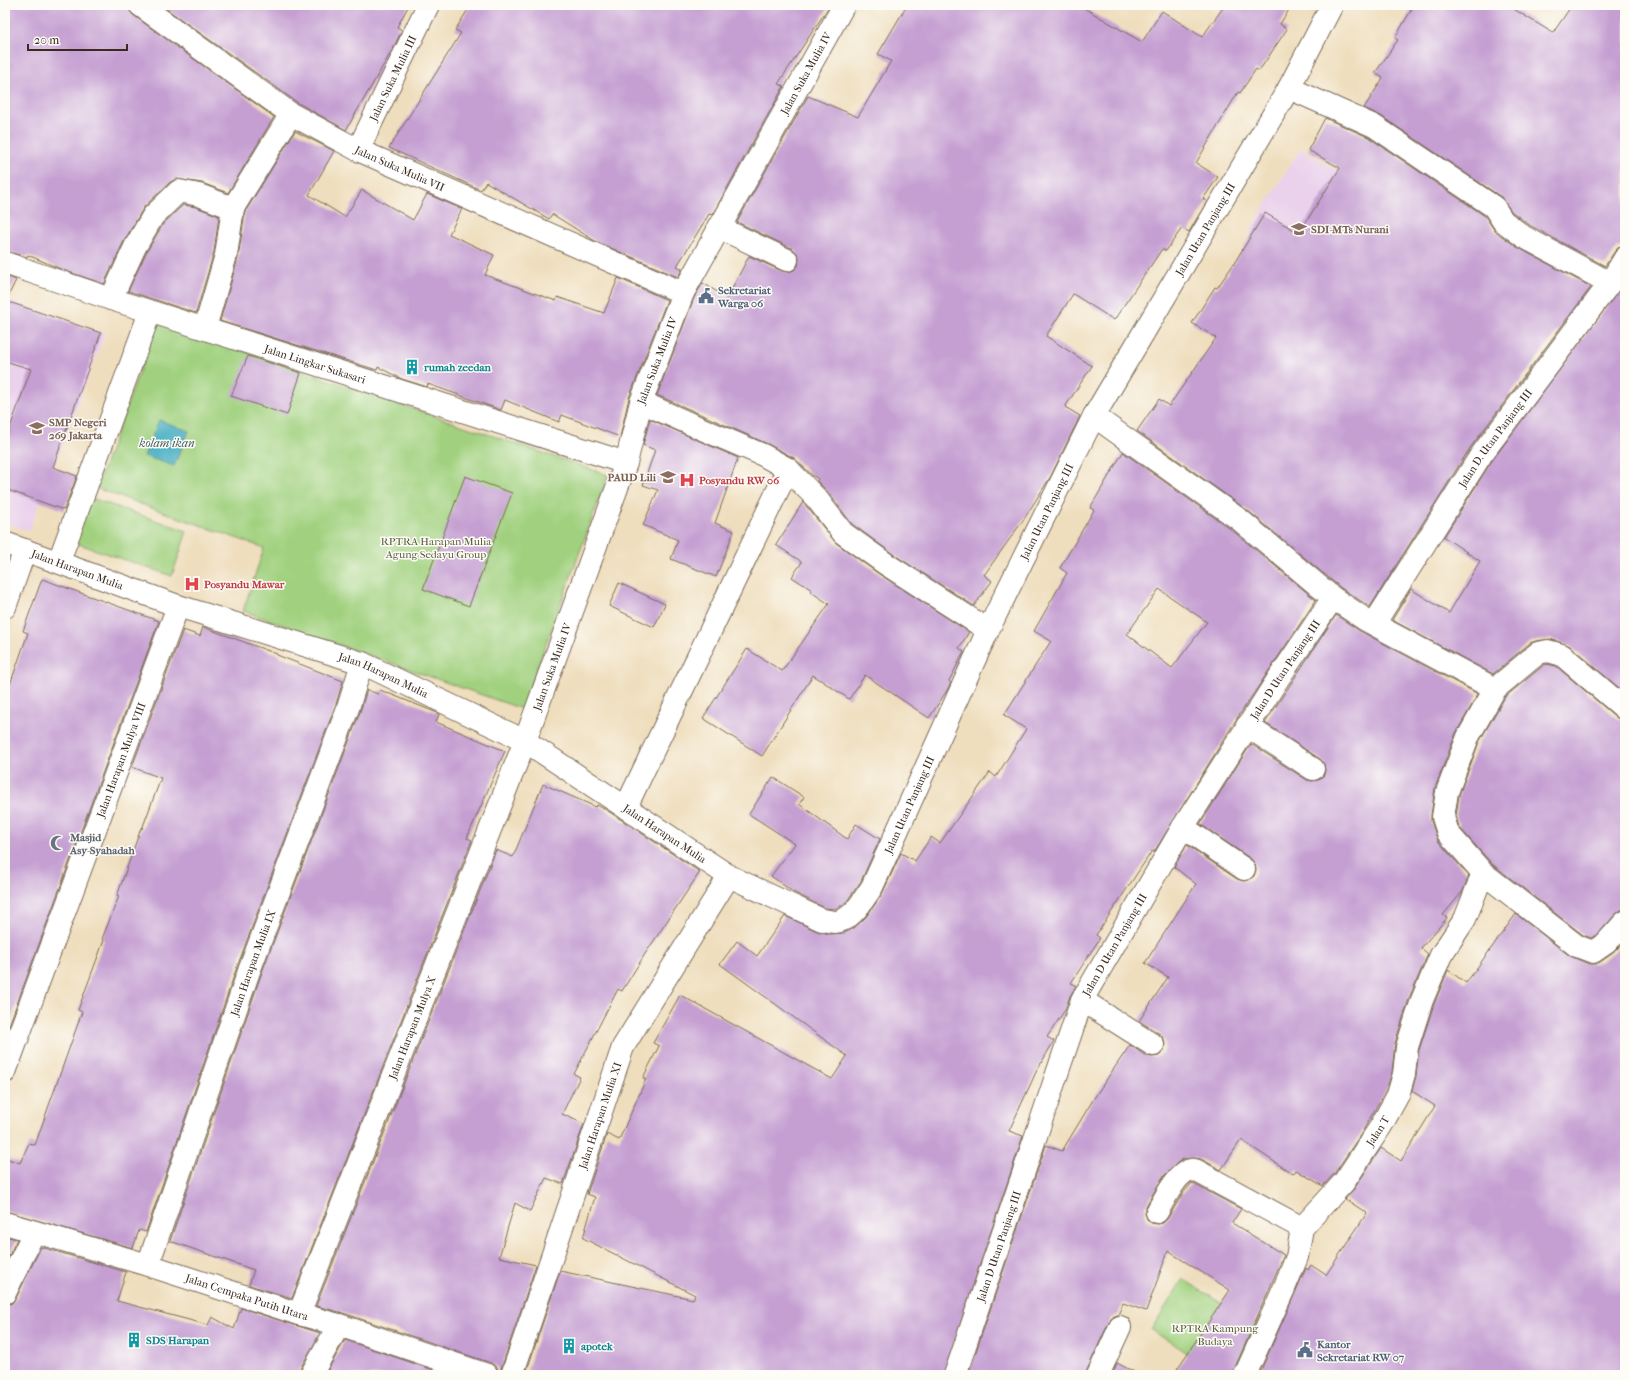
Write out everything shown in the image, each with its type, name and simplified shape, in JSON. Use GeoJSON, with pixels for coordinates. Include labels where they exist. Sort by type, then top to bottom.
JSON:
{"type":"FeatureCollection","features":[{"type":"Feature","properties":{"kind":"street","name":"Jalan Suka Mulia VII"},"geometry":{"type":"LineString","coordinates":[[140,5],[291,114],[358,150],[682,294]]}},
{"type":"Feature","properties":{"kind":"street","name":"Jalan Suka Mulia III"},"geometry":{"type":"LineString","coordinates":[[358,150],[428,5]]}},
{"type":"Feature","properties":{"kind":"street","name":"Jalan Suka Mulia IV"},"geometry":{"type":"LineString","coordinates":[[525,741],[626,463],[642,402],[682,294],[718,227],[844,5]]}},
{"type":"Feature","properties":{"kind":"street","name":"Jalan Utan Panjang III"},"geometry":{"type":"LineString","coordinates":[[729,876],[822,920],[836,922],[849,917],[860,905],[872,887],[988,630],[1094,416],[1289,88],[1332,5]]}},
{"type":"Feature","properties":{"kind":"street"},"geometry":{"type":"LineString","coordinates":[[1289,88],[1374,126],[1494,207],[1498,215],[1504,221],[1524,237],[1610,283]]}},
{"type":"Feature","properties":{"kind":"street"},"geometry":{"type":"LineString","coordinates":[[205,328],[226,255],[233,208],[291,114]]}},
{"type":"Feature","properties":{"kind":"street"},"geometry":{"type":"LineString","coordinates":[[111,300],[135,247],[153,216],[179,191],[199,195],[233,208]]}},
{"type":"Feature","properties":{"kind":"street"},"geometry":{"type":"LineString","coordinates":[[718,227],[787,260]]}},
{"type":"Feature","properties":{"kind":"street","name":"Jalan D. Utan Panjang III"},"geometry":{"type":"LineString","coordinates":[[1374,624],[1482,455],[1610,283],[1625,258]]}},
{"type":"Feature","properties":{"kind":"street","name":"Jalan Lingkar Sukasari"},"geometry":{"type":"LineString","coordinates":[[5,263],[111,300],[205,328],[626,463]]}},
{"type":"Feature","properties":{"kind":"street"},"geometry":{"type":"LineString","coordinates":[[59,561],[150,312]]}},
{"type":"Feature","properties":{"kind":"street"},"geometry":{"type":"LineString","coordinates":[[642,402],[763,455],[788,469],[817,499],[843,533],[886,564],[988,630]]}},
{"type":"Feature","properties":{"kind":"street"},"geometry":{"type":"LineString","coordinates":[[1094,416],[1240,520],[1333,598],[1374,624],[1494,689]]}},
{"type":"Feature","properties":{"kind":"street"},"geometry":{"type":"LineString","coordinates":[[626,807],[788,469]]}},
{"type":"Feature","properties":{"kind":"street"},"geometry":{"type":"LineString","coordinates":[[5,607],[15,547]]}},
{"type":"Feature","properties":{"kind":"street","name":"Jalan Harapan Mulia"},"geometry":{"type":"LineString","coordinates":[[15,547],[59,561],[178,606],[362,663],[525,741],[729,876]]}},
{"type":"Feature","properties":{"kind":"street","name":"Jalan D Utan Panjang III"},"geometry":{"type":"LineString","coordinates":[[955,1375],[1082,1000],[1183,827],[1247,726],[1333,598]]}},
{"type":"Feature","properties":{"kind":"street","name":"Jalan Harapan Mulya VIII"},"geometry":{"type":"LineString","coordinates":[[5,1072],[178,606]]}},
{"type":"Feature","properties":{"kind":"street"},"geometry":{"type":"LineString","coordinates":[[1625,709],[1562,655],[1548,651],[1538,653],[1494,689],[1468,737],[1447,792],[1443,817],[1448,833],[1483,873],[1577,946],[1593,952],[1606,943],[1625,922]]}},
{"type":"Feature","properties":{"kind":"street","name":"Jalan Harapan Mulia IX"},"geometry":{"type":"LineString","coordinates":[[148,1265],[249,971],[348,708],[362,663]]}},
{"type":"Feature","properties":{"kind":"street"},"geometry":{"type":"LineString","coordinates":[[1247,726],[1313,769]]}},
{"type":"Feature","properties":{"kind":"street","name":"Jalan Harapan Mulya X"},"geometry":{"type":"LineString","coordinates":[[299,1314],[525,741]]}},
{"type":"Feature","properties":{"kind":"street"},"geometry":{"type":"LineString","coordinates":[[1183,827],[1244,869]]}},
{"type":"Feature","properties":{"kind":"street","name":"Jalan T"},"geometry":{"type":"LineString","coordinates":[[1302,1228],[1344,1182],[1381,1126],[1398,1095],[1404,1074],[1407,1047],[1422,1000],[1441,955],[1465,919],[1483,873]]}},
{"type":"Feature","properties":{"kind":"street","name":"Jalan Harapan Mulia XI"},"geometry":{"type":"LineString","coordinates":[[512,1375],[623,1047],[729,876]]}},
{"type":"Feature","properties":{"kind":"street"},"geometry":{"type":"LineString","coordinates":[[1082,1000],[1153,1045]]}},
{"type":"Feature","properties":{"kind":"street"},"geometry":{"type":"LineString","coordinates":[[1157,1212],[1176,1181],[1186,1170],[1191,1169],[1302,1228],[1297,1256],[1245,1375]]}},
{"type":"Feature","properties":{"kind":"street","name":"Jalan Cempaka Putih Utara"},"geometry":{"type":"LineString","coordinates":[[5,1223],[148,1265],[299,1314],[339,1325],[487,1375]]}},
{"type":"Feature","properties":{"kind":"street"},"geometry":{"type":"LineString","coordinates":[[5,1293],[34,1232]]}},
{"type":"Feature","properties":{"kind":"street"},"geometry":{"type":"LineString","coordinates":[[311,1375],[339,1325]]}},
{"type":"Feature","properties":{"kind":"street"},"geometry":{"type":"LineString","coordinates":[[1098,1375],[1120,1327]]}},
{"type":"Feature","properties":{"kind":"shaded area","name":"SDI-MTs Nurani"},"geometry":{"type":"Polygon","coordinates":[[[1300,149],[1354,181],[1329,281],[1249,232],[1300,149]]]}},
{"type":"Feature","properties":{"kind":"shaded area","name":"SMP Negeri 269 Jakarta"},"geometry":{"type":"Polygon","coordinates":[[[5,299],[105,334],[29,531],[5,522],[5,299]]]}},
{"type":"Feature","properties":{"kind":"green space","name":"RPTRA Harapan Mulia Agung Sedayu Group"},"geometry":{"type":"Polygon","coordinates":[[[158,322],[608,475],[522,709],[243,611],[264,548],[96,488],[158,322]]]}},
{"type":"Feature","properties":{"kind":"green space"},"geometry":{"type":"Polygon","coordinates":[[[88,497],[187,531],[172,576],[73,542],[88,497]]]}},
{"type":"Feature","properties":{"kind":"green space","name":"RPTRA Kampung Budaya"},"geometry":{"type":"Polygon","coordinates":[[[1183,1279],[1260,1328],[1230,1375],[1223,1375],[1151,1330],[1183,1279]]]}},
{"type":"Feature","properties":{"kind":"water","name":"kolam ikan"},"geometry":{"type":"Polygon","coordinates":[[[159,420],[189,431],[174,466],[144,456],[159,420]]]}},
{"type":"Feature","properties":{"kind":"building"},"geometry":{"type":"Polygon","coordinates":[[[5,5],[128,5],[129,10],[133,15],[274,117],[228,193],[202,183],[176,179],[170,182],[144,207],[124,241],[104,284],[63,270],[28,255],[27,257],[5,251],[5,5]]]}},
{"type":"Feature","properties":{"kind":"building"},"geometry":{"type":"Polygon","coordinates":[[[161,5],[409,5],[397,27],[402,30],[394,47],[346,130],[298,103],[161,5]]]}},
{"type":"Feature","properties":{"kind":"building"},"geometry":{"type":"Polygon","coordinates":[[[471,5],[830,5],[778,84],[784,86],[712,215],[709,214],[677,266],[682,269],[678,277],[595,241],[552,214],[549,219],[486,182],[481,190],[389,148],[461,33],[455,30],[471,5]]]}},
{"type":"Feature","properties":{"kind":"building"},"geometry":{"type":"Polygon","coordinates":[[[907,5],[1079,5],[1142,42],[1162,11],[1202,37],[1225,5],[1292,5],[1280,24],[1287,29],[1259,71],[1256,69],[1240,93],[1238,92],[1196,163],[1218,177],[1203,199],[1207,201],[1189,232],[1182,228],[1166,251],[1162,249],[1114,320],[1073,294],[1046,336],[1092,366],[1065,407],[1080,416],[1051,476],[1024,519],[984,575],[992,581],[974,606],[893,554],[852,524],[827,491],[817,481],[818,479],[794,458],[768,444],[657,395],[694,298],[703,283],[727,298],[749,256],[782,271],[788,272],[794,270],[798,266],[799,259],[797,253],[793,249],[737,222],[808,96],[858,117],[891,61],[878,54],[907,5]]]}},
{"type":"Feature","properties":{"kind":"building"},"geometry":{"type":"Polygon","coordinates":[[[1414,5],[1507,5],[1553,33],[1572,5],[1625,5],[1625,246],[1619,247],[1615,251],[1605,266],[1531,226],[1512,212],[1501,197],[1381,116],[1364,108],[1383,78],[1375,73],[1398,40],[1395,38],[1414,5]]]}},
{"type":"Feature","properties":{"kind":"building"},"geometry":{"type":"Polygon","coordinates":[[[1325,118],[1368,137],[1485,216],[1495,231],[1517,247],[1591,287],[1470,448],[1370,607],[1341,588],[1247,510],[1137,431],[1159,399],[1169,406],[1216,338],[1192,323],[1215,287],[1217,288],[1233,265],[1265,213],[1299,233],[1340,168],[1308,150],[1325,118]]]}},
{"type":"Feature","properties":{"kind":"building"},"geometry":{"type":"Polygon","coordinates":[[[295,131],[334,151],[309,195],[345,217],[362,190],[413,220],[427,194],[462,209],[449,234],[494,255],[485,275],[556,301],[557,297],[604,313],[618,278],[667,300],[629,398],[620,437],[562,415],[559,422],[505,400],[501,410],[428,384],[427,387],[402,379],[378,367],[377,370],[220,321],[238,258],[245,212],[295,131]]]}},
{"type":"Feature","properties":{"kind":"building"},"geometry":{"type":"Polygon","coordinates":[[[183,205],[196,207],[219,216],[214,252],[196,313],[128,291],[146,253],[163,224],[183,205]]]}},
{"type":"Feature","properties":{"kind":"building","name":"SMP Negeri 269 Jakarta"},"geometry":{"type":"Polygon","coordinates":[[[5,276],[16,280],[6,301],[101,333],[53,467],[77,476],[64,510],[5,489],[5,442],[31,369],[5,361],[5,276]]]}},
{"type":"Feature","properties":{"kind":"building"},"geometry":{"type":"Polygon","coordinates":[[[1625,282],[1625,693],[1570,646],[1551,639],[1530,643],[1493,674],[1392,620],[1411,589],[1449,613],[1480,561],[1444,537],[1491,462],[1625,282]]]}},
{"type":"Feature","properties":{"kind":"building"},"geometry":{"type":"Polygon","coordinates":[[[248,356],[301,373],[287,415],[231,396],[248,356]]]}},
{"type":"Feature","properties":{"kind":"building"},"geometry":{"type":"Polygon","coordinates":[[[650,419],[738,458],[715,523],[734,531],[716,577],[671,559],[678,540],[643,525],[658,490],[643,485],[655,450],[643,445],[650,419]]]}},
{"type":"Feature","properties":{"kind":"building"},"geometry":{"type":"Polygon","coordinates":[[[1123,452],[1232,530],[1316,600],[1236,720],[1154,852],[1152,851],[1096,935],[1100,938],[1071,983],[1076,986],[1070,996],[1065,1010],[1047,1037],[1054,1041],[1037,1070],[1009,1131],[1023,1136],[943,1375],[544,1375],[527,1370],[560,1271],[693,1299],[695,1295],[583,1238],[595,1197],[587,1194],[607,1134],[619,1140],[646,1079],[643,1078],[659,1046],[653,1043],[680,995],[832,1079],[847,1056],[720,964],[737,941],[757,956],[785,916],[817,931],[830,934],[844,933],[854,928],[866,917],[882,894],[901,853],[915,861],[931,837],[940,843],[990,772],[996,777],[1026,729],[1004,715],[1051,641],[1034,631],[1067,573],[1060,568],[1094,510],[1090,508],[1123,452]],[[1159,589],[1127,634],[1172,668],[1207,622],[1159,589]]]}},
{"type":"Feature","properties":{"kind":"building"},"geometry":{"type":"Polygon","coordinates":[[[465,476],[512,493],[469,606],[423,589],[465,476]]]}},
{"type":"Feature","properties":{"kind":"building"},"geometry":{"type":"Polygon","coordinates":[[[803,502],[836,543],[879,574],[969,632],[959,648],[964,652],[949,681],[951,683],[929,718],[865,675],[849,699],[813,675],[762,756],[703,718],[747,649],[782,671],[829,604],[811,592],[812,590],[792,577],[802,562],[776,545],[803,502]]]}},
{"type":"Feature","properties":{"kind":"building"},"geometry":{"type":"Polygon","coordinates":[[[42,579],[159,621],[5,1036],[5,699],[28,633],[23,631],[42,579]]]}},
{"type":"Feature","properties":{"kind":"building"},"geometry":{"type":"Polygon","coordinates":[[[619,583],[665,604],[654,627],[609,606],[619,583]]]}},
{"type":"Feature","properties":{"kind":"building"},"geometry":{"type":"Polygon","coordinates":[[[1336,615],[1360,631],[1478,694],[1456,733],[1435,788],[1431,815],[1431,821],[1438,841],[1469,876],[1463,891],[1443,915],[1447,918],[1421,948],[1428,954],[1410,996],[1395,1043],[1392,1072],[1387,1088],[1361,1134],[1334,1174],[1323,1186],[1296,1170],[1293,1174],[1241,1140],[1221,1170],[1201,1159],[1183,1159],[1177,1163],[1162,1178],[1146,1206],[1145,1213],[1147,1219],[1151,1223],[1163,1223],[1168,1218],[1183,1193],[1192,1183],[1241,1209],[1232,1223],[1284,1255],[1233,1375],[1173,1375],[1230,1290],[1168,1251],[1146,1311],[1123,1303],[1118,1315],[1112,1317],[1109,1322],[1086,1375],[968,1375],[1046,1145],[1062,1151],[1096,1095],[1130,1045],[1146,1056],[1159,1056],[1164,1051],[1164,1039],[1160,1034],[1139,1021],[1168,977],[1145,963],[1196,884],[1174,867],[1187,845],[1237,879],[1243,881],[1249,880],[1254,876],[1256,870],[1255,864],[1251,859],[1200,824],[1251,744],[1307,780],[1318,780],[1324,775],[1324,764],[1320,759],[1265,723],[1336,615]]]}},
{"type":"Feature","properties":{"kind":"building"},"geometry":{"type":"Polygon","coordinates":[[[203,627],[277,654],[343,681],[336,704],[237,967],[146,1232],[139,1230],[133,1248],[5,1211],[5,1158],[20,1163],[29,1143],[35,1145],[82,1012],[78,1010],[104,940],[102,939],[119,896],[117,896],[141,828],[142,829],[161,778],[132,767],[183,630],[200,636],[203,627]]]}},
{"type":"Feature","properties":{"kind":"building"},"geometry":{"type":"Polygon","coordinates":[[[1547,664],[1556,666],[1617,718],[1625,721],[1625,910],[1621,910],[1616,914],[1598,934],[1591,938],[1583,935],[1492,864],[1459,827],[1456,816],[1459,795],[1479,742],[1505,697],[1547,664]]]}},
{"type":"Feature","properties":{"kind":"building"},"geometry":{"type":"Polygon","coordinates":[[[367,690],[378,694],[380,690],[435,712],[439,714],[436,722],[505,751],[467,838],[472,840],[292,1298],[249,1285],[254,1270],[170,1241],[261,975],[367,690]]]}},
{"type":"Feature","properties":{"kind":"building"},"geometry":{"type":"Polygon","coordinates":[[[773,777],[804,797],[799,804],[847,839],[856,824],[880,839],[861,881],[847,901],[837,909],[825,908],[793,892],[771,876],[795,844],[749,814],[773,777]]]}},
{"type":"Feature","properties":{"kind":"building"},"geometry":{"type":"Polygon","coordinates":[[[543,784],[596,807],[597,805],[608,811],[700,872],[622,991],[618,989],[574,1074],[580,1077],[562,1114],[584,1124],[563,1184],[546,1178],[530,1211],[515,1203],[499,1257],[536,1265],[499,1375],[497,1367],[491,1363],[343,1313],[316,1306],[496,850],[513,857],[543,784]]]}},
{"type":"Feature","properties":{"kind":"building"},"geometry":{"type":"Polygon","coordinates":[[[1516,914],[1570,956],[1589,964],[1600,962],[1613,953],[1625,941],[1625,1375],[1259,1375],[1306,1268],[1308,1270],[1311,1265],[1326,1275],[1367,1213],[1345,1199],[1354,1189],[1381,1148],[1401,1161],[1435,1106],[1412,1091],[1416,1076],[1419,1050],[1434,1004],[1448,970],[1466,983],[1516,914]]]}},
{"type":"Feature","properties":{"kind":"building"},"geometry":{"type":"Polygon","coordinates":[[[5,1236],[17,1239],[5,1264],[5,1236]]]}},
{"type":"Feature","properties":{"kind":"building"},"geometry":{"type":"Polygon","coordinates":[[[41,1247],[126,1272],[117,1301],[208,1325],[212,1317],[234,1329],[241,1308],[320,1333],[300,1369],[299,1375],[5,1375],[5,1305],[12,1303],[16,1298],[41,1247]]]}},
{"type":"Feature","properties":{"kind":"building"},"geometry":{"type":"Polygon","coordinates":[[[345,1340],[448,1375],[325,1375],[345,1340]]]}},
{"type":"Feature","properties":{"kind":"building"},"geometry":{"type":"Polygon","coordinates":[[[1117,1363],[1140,1375],[1112,1375],[1117,1363]]]}},
{"type":"Feature","properties":{"kind":"place","name":"SDI-MTs Nurani"},"geometry":{"type":"Point","coordinates":[1299,229]}},
{"type":"Feature","properties":{"kind":"place","name":"Sekretariat Warga 06"},"geometry":{"type":"Point","coordinates":[706,296]}},
{"type":"Feature","properties":{"kind":"place","name":"rumah zeedan"},"geometry":{"type":"Point","coordinates":[412,367]}},
{"type":"Feature","properties":{"kind":"place","name":"SMP Negeri 269 Jakarta"},"geometry":{"type":"Point","coordinates":[37,428]}},
{"type":"Feature","properties":{"kind":"place","name":"PAUD Lili"},"geometry":{"type":"Point","coordinates":[668,477]}},
{"type":"Feature","properties":{"kind":"place","name":"Posyandu RW 06"},"geometry":{"type":"Point","coordinates":[687,480]}},
{"type":"Feature","properties":{"kind":"place","name":"Posyandu Mawar"},"geometry":{"type":"Point","coordinates":[192,584]}},
{"type":"Feature","properties":{"kind":"place","name":"Masjid Asy-Syahadah"},"geometry":{"type":"Point","coordinates":[58,843]}},
{"type":"Feature","properties":{"kind":"place","name":"SDS Harapan"},"geometry":{"type":"Point","coordinates":[134,1340]}},
{"type":"Feature","properties":{"kind":"place","name":"apotek"},"geometry":{"type":"Point","coordinates":[569,1346]}},
{"type":"Feature","properties":{"kind":"place","name":"Kantor Sekretariat RW 07"},"geometry":{"type":"Point","coordinates":[1305,1350]}}]}
